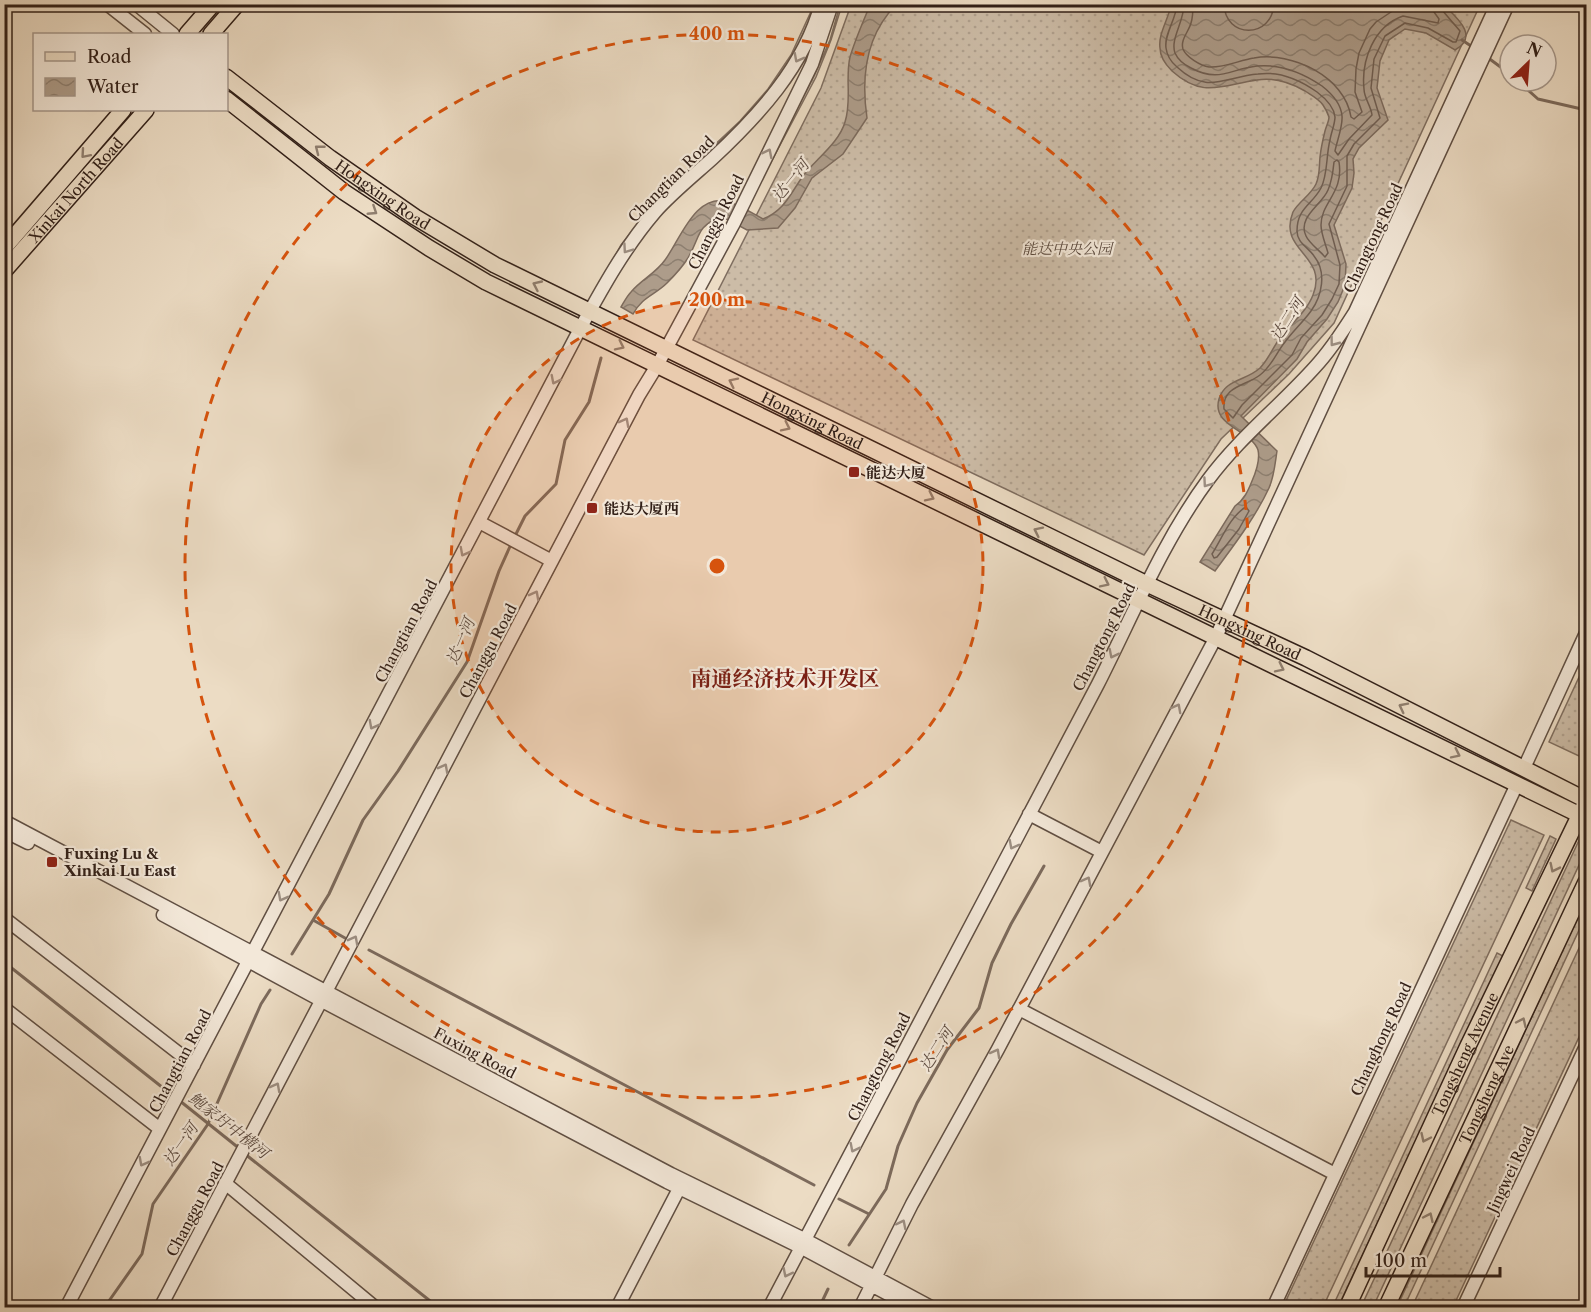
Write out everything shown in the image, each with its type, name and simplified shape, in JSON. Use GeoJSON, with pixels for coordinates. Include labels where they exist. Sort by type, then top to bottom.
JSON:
{"type":"FeatureCollection","features":[{"type":"Feature","properties":{"kind":"main road"},"geometry":{"type":"LineString","coordinates":[[188,33],[213,4]]}},
{"type":"Feature","properties":{"kind":"main road"},"geometry":{"type":"LineString","coordinates":[[211,33],[237,4]]}},
{"type":"Feature","properties":{"kind":"main road","name":"Hongxing Road"},"geometry":{"type":"LineString","coordinates":[[228,79],[330,158],[415,217],[495,266],[590,310],[666,350],[1147,584],[1306,658],[1524,768],[1585,809]]}},
{"type":"Feature","properties":{"kind":"main road","name":"Hongxing Road"},"geometry":{"type":"LineString","coordinates":[[228,101],[344,192],[486,282],[1516,784],[1585,809]]}},
{"type":"Feature","properties":{"kind":"main road","name":"Xinkai North Road"},"geometry":{"type":"LineString","coordinates":[[4,248],[122,111]]}},
{"type":"Feature","properties":{"kind":"main road","name":"Xinkai North Road"},"geometry":{"type":"LineString","coordinates":[[4,271],[145,111]]}},
{"type":"Feature","properties":{"kind":"main road","name":"Tongsheng Avenue"},"geometry":{"type":"LineString","coordinates":[[1347,1308],[1467,1048],[1585,809]]}},
{"type":"Feature","properties":{"kind":"main road","name":"Tongsheng Ave"},"geometry":{"type":"LineString","coordinates":[[1386,1308],[1587,882]]}},
{"type":"Feature","properties":{"kind":"street"},"geometry":{"type":"LineString","coordinates":[[107,4],[144,33]]}},
{"type":"Feature","properties":{"kind":"street"},"geometry":{"type":"LineString","coordinates":[[136,4],[172,33]]}},
{"type":"Feature","properties":{"kind":"street","name":"Changtian Road"},"geometry":{"type":"LineString","coordinates":[[66,1308],[581,327],[621,256],[656,210],[718,154],[778,90],[797,61],[822,4]]}},
{"type":"Feature","properties":{"kind":"street","name":"Changgu Road"},"geometry":{"type":"LineString","coordinates":[[160,1308],[639,395],[666,350],[732,225],[812,64],[832,4]]}},
{"type":"Feature","properties":{"kind":"street","name":"Changtong Road"},"geometry":{"type":"LineString","coordinates":[[769,1308],[802,1243],[849,1160],[1098,684],[1147,584],[1186,514],[1208,480],[1255,426],[1315,367],[1334,344],[1355,312],[1497,4]]}},
{"type":"Feature","properties":{"kind":"street","name":"Changtong Road"},"geometry":{"type":"LineString","coordinates":[[860,1308],[912,1204],[1019,1009],[1216,637],[1508,4]]}},
{"type":"Feature","properties":{"kind":"street"},"geometry":{"type":"LineString","coordinates":[[479,522],[552,561]]}},
{"type":"Feature","properties":{"kind":"street"},"geometry":{"type":"LineString","coordinates":[[1524,768],[1587,633]]}},
{"type":"Feature","properties":{"kind":"street","name":"Changhong Road"},"geometry":{"type":"LineString","coordinates":[[1273,1308],[1516,784]]}},
{"type":"Feature","properties":{"kind":"street"},"geometry":{"type":"LineString","coordinates":[[1029,813],[1102,852]]}},
{"type":"Feature","properties":{"kind":"street","name":"Fuxing Road"},"geometry":{"type":"LineString","coordinates":[[4,821],[324,997],[682,1184],[933,1308]]}},
{"type":"Feature","properties":{"kind":"street","name":"Fuxing Road"},"geometry":{"type":"LineString","coordinates":[[4,831],[251,957]]}},
{"type":"Feature","properties":{"kind":"street"},"geometry":{"type":"LineString","coordinates":[[4,918],[194,1065]]}},
{"type":"Feature","properties":{"kind":"street"},"geometry":{"type":"LineString","coordinates":[[4,1008],[160,1129]]}},
{"type":"Feature","properties":{"kind":"street"},"geometry":{"type":"LineString","coordinates":[[1019,1009],[1335,1174]]}},
{"type":"Feature","properties":{"kind":"street","name":"Jingwei Road"},"geometry":{"type":"LineString","coordinates":[[1463,1308],[1587,1046]]}},
{"type":"Feature","properties":{"kind":"street"},"geometry":{"type":"LineString","coordinates":[[225,1183],[376,1308]]}},
{"type":"Feature","properties":{"kind":"street"},"geometry":{"type":"LineString","coordinates":[[617,1308],[682,1184]]}},
{"type":"Feature","properties":{"kind":"street","name":"Fuxing Road"},"geometry":{"type":"LineString","coordinates":[[873,1280],[914,1308]]}},
{"type":"Feature","properties":{"kind":"green space"},"geometry":{"type":"Polygon","coordinates":[[[816,5],[801,39],[776,82],[743,120],[674,185],[643,218],[626,240],[598,287],[621,245],[658,198],[740,121],[768,89],[791,55],[816,5]]]}},
{"type":"Feature","properties":{"kind":"green space"},"geometry":{"type":"Polygon","coordinates":[[[840,5],[842,5],[831,40],[816,77],[686,323],[814,76],[830,40],[840,5]]]}},
{"type":"Feature","properties":{"kind":"green space","name":"能达中央公园"},"geometry":{"type":"Polygon","coordinates":[[[851,5],[1480,5],[1334,323],[1289,374],[1221,439],[1144,555],[693,340],[821,88],[851,5]]]}},
{"type":"Feature","properties":{"kind":"green space"},"geometry":{"type":"Polygon","coordinates":[[[644,399],[345,968],[344,967],[644,399]]]}},
{"type":"Feature","properties":{"kind":"green space"},"geometry":{"type":"Polygon","coordinates":[[[1586,662],[1586,740],[1579,756],[1549,742],[1586,662]]]}},
{"type":"Feature","properties":{"kind":"green space"},"geometry":{"type":"Polygon","coordinates":[[[1511,820],[1544,835],[1323,1307],[1283,1307],[1511,820]]]}},
{"type":"Feature","properties":{"kind":"green space"},"geometry":{"type":"Polygon","coordinates":[[[1550,836],[1556,839],[1532,891],[1526,888],[1550,836]]]}},
{"type":"Feature","properties":{"kind":"green space"},"geometry":{"type":"Polygon","coordinates":[[[1581,836],[1586,839],[1586,850],[1373,1307],[1361,1307],[1581,836]]]}},
{"type":"Feature","properties":{"kind":"green space"},"geometry":{"type":"Polygon","coordinates":[[[1586,900],[1586,915],[1404,1307],[1397,1307],[1586,900]]]}},
{"type":"Feature","properties":{"kind":"green space"},"geometry":{"type":"Polygon","coordinates":[[[1586,933],[1586,1022],[1453,1307],[1412,1307],[1586,933]]]}},
{"type":"Feature","properties":{"kind":"green space"},"geometry":{"type":"Polygon","coordinates":[[[1497,953],[1503,956],[1338,1307],[1332,1308],[1497,953]]]}},
{"type":"Feature","properties":{"kind":"water"},"geometry":{"type":"Polygon","coordinates":[[[1171,4],[1237,4],[1249,8],[1256,4],[1444,5],[1459,21],[1466,33],[1466,39],[1455,50],[1426,33],[1405,29],[1389,40],[1380,61],[1377,88],[1388,120],[1359,148],[1353,159],[1352,188],[1334,225],[1346,264],[1345,285],[1327,319],[1307,342],[1297,359],[1241,416],[1277,451],[1274,470],[1269,488],[1257,510],[1215,571],[1200,562],[1235,506],[1247,492],[1255,474],[1258,457],[1258,450],[1254,443],[1221,416],[1218,408],[1219,399],[1222,392],[1231,384],[1260,368],[1313,295],[1316,282],[1314,271],[1292,236],[1290,225],[1295,208],[1311,192],[1317,181],[1321,147],[1329,117],[1317,99],[1300,88],[1282,81],[1263,79],[1213,88],[1193,85],[1183,80],[1168,66],[1160,51],[1161,37],[1171,4]]]}},
{"type":"Feature","properties":{"kind":"water"},"geometry":{"type":"Polygon","coordinates":[[[870,5],[896,5],[878,30],[868,57],[865,87],[867,118],[843,154],[812,178],[795,208],[778,228],[747,230],[721,216],[713,220],[700,233],[688,258],[670,280],[640,304],[633,314],[621,307],[628,295],[661,265],[698,210],[717,201],[729,202],[763,219],[777,211],[803,176],[833,144],[842,130],[847,114],[850,57],[870,5]]]}},
{"type":"Feature","properties":{"kind":"waterway"},"geometry":{"type":"LineString","coordinates":[[1462,40],[1474,48]]}},
{"type":"Feature","properties":{"kind":"waterway"},"geometry":{"type":"LineString","coordinates":[[1487,57],[1498,65]]}},
{"type":"Feature","properties":{"kind":"waterway"},"geometry":{"type":"LineString","coordinates":[[1531,93],[1538,99],[1586,110]]}},
{"type":"Feature","properties":{"kind":"waterway","name":"达一河"},"geometry":{"type":"LineString","coordinates":[[515,536],[525,516],[556,484],[565,440],[589,402],[601,358]]}},
{"type":"Feature","properties":{"kind":"waterway","name":"达一河"},"geometry":{"type":"LineString","coordinates":[[292,954],[329,894],[363,820],[398,771],[467,662],[499,571],[512,542]]}},
{"type":"Feature","properties":{"kind":"waterway","name":"达二河"},"geometry":{"type":"LineString","coordinates":[[849,1245],[886,1189],[898,1146],[917,1103],[947,1050],[979,1008],[992,963],[1044,866]]}},
{"type":"Feature","properties":{"kind":"waterway"},"geometry":{"type":"LineString","coordinates":[[313,920],[345,938]]}},
{"type":"Feature","properties":{"kind":"waterway"},"geometry":{"type":"LineString","coordinates":[[369,950],[814,1185]]}},
{"type":"Feature","properties":{"kind":"waterway","name":"鲍家圩中横河"},"geometry":{"type":"LineString","coordinates":[[4,962],[172,1095]]}},
{"type":"Feature","properties":{"kind":"waterway","name":"达一河"},"geometry":{"type":"LineString","coordinates":[[104,1308],[142,1254],[153,1204],[208,1124],[261,1004],[270,990]]}},
{"type":"Feature","properties":{"kind":"waterway","name":"鲍家圩中横河"},"geometry":{"type":"LineString","coordinates":[[180,1101],[240,1149]]}},
{"type":"Feature","properties":{"kind":"waterway","name":"鲍家圩中横河"},"geometry":{"type":"LineString","coordinates":[[245,1154],[439,1308]]}},
{"type":"Feature","properties":{"kind":"waterway"},"geometry":{"type":"LineString","coordinates":[[839,1199],[869,1214]]}},
{"type":"Feature","properties":{"kind":"waterway","name":"达二河"},"geometry":{"type":"LineString","coordinates":[[819,1308],[828,1289]]}},
{"type":"Feature","properties":{"kind":"place","name":"能达大厦"},"geometry":{"type":"Point","coordinates":[854,472]}},
{"type":"Feature","properties":{"kind":"place","name":"能达大厦西"},"geometry":{"type":"Point","coordinates":[592,508]}},
{"type":"Feature","properties":{"kind":"place","name":"Fuxing Lu & Xinkai Lu East"},"geometry":{"type":"Point","coordinates":[52,862]}},
{"type":"Feature","properties":{"kind":"district","name":"南通经济技术开发区"},"geometry":{"type":"Point","coordinates":[785,678]}}]}
